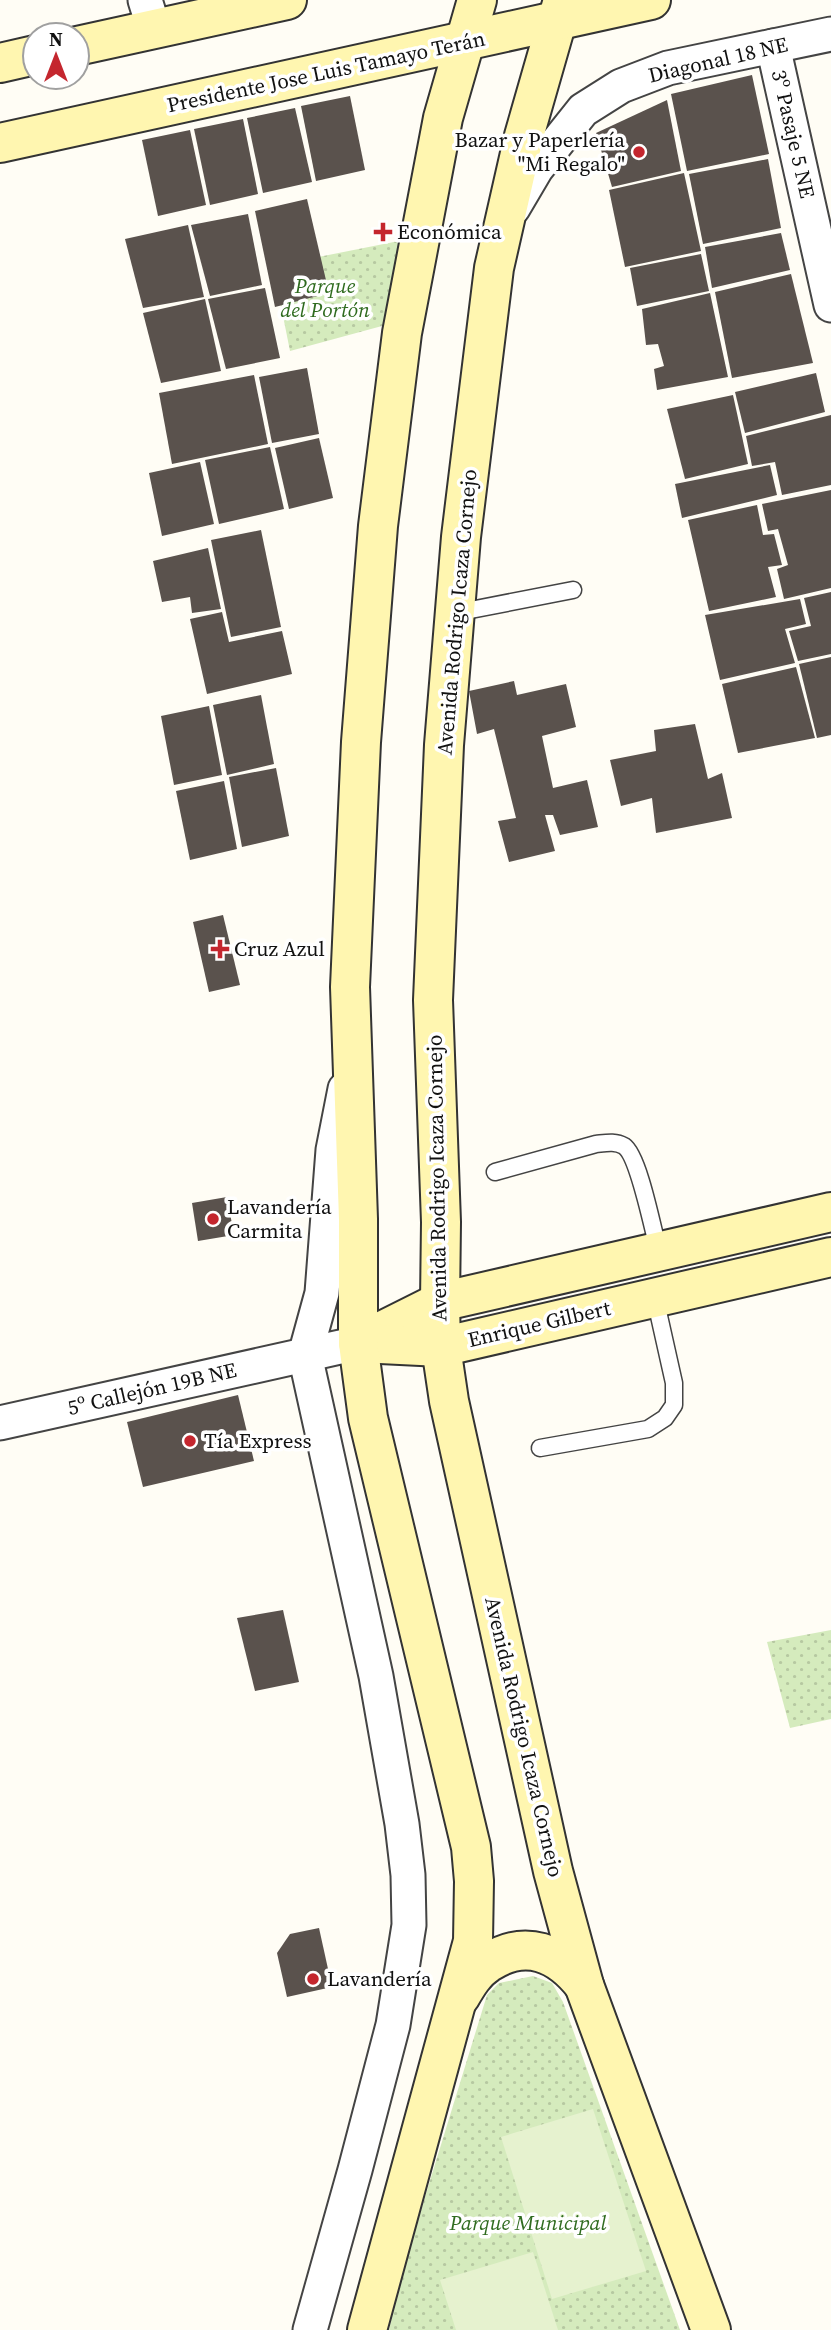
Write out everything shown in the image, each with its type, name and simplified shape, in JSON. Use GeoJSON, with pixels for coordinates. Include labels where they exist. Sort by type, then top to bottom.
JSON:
{"type":"FeatureCollection","features":[{"type":"Feature","properties":{"kind":"street"},"geometry":{"type":"LineString","coordinates":[[91,40],[149,14],[287,0]]}},
{"type":"Feature","properties":{"kind":"street"},"geometry":{"type":"LineString","coordinates":[[368,2330],[473,1941],[474,1881],[471,1847],[368,1418],[358,1343],[358,1219],[350,987],[360,742],[378,526],[402,333],[436,150],[477,0]]}},
{"type":"Feature","properties":{"kind":"street","name":"Presidente Jose Luis Tamayo Terán"},"geometry":{"type":"LineString","coordinates":[[0,143],[465,41],[560,10],[652,0]]}},
{"type":"Feature","properties":{"kind":"street","name":"Avenida Rodrigo Icaza Cornejo"},"geometry":{"type":"LineString","coordinates":[[560,10],[524,136],[494,268],[461,537],[444,745],[433,1000],[441,1222],[441,1347],[449,1401],[553,1871],[584,1985],[708,2325]]}},
{"type":"Feature","properties":{"kind":"street","name":"Diagonal 18 NE"},"geometry":{"type":"LineString","coordinates":[[505,222],[536,169],[583,110],[621,86],[668,68],[831,34]]}},
{"type":"Feature","properties":{"kind":"street","name":"3º Pasaje 5 NE"},"geometry":{"type":"LineString","coordinates":[[772,46],[831,305]]}},
{"type":"Feature","properties":{"kind":"street"},"geometry":{"type":"LineString","coordinates":[[0,63],[21,58]]}},
{"type":"Feature","properties":{"kind":"street"},"geometry":{"type":"LineString","coordinates":[[310,2330],[393,2025],[409,1925],[408,1875],[402,1825],[376,1676],[305,1355],[322,1293],[333,1150],[352,1055]]}},
{"type":"Feature","properties":{"kind":"street","name":"Enrique Gilbert"},"geometry":{"type":"LineString","coordinates":[[358,1343],[440,1302],[831,1212]]}},
{"type":"Feature","properties":{"kind":"street","name":"Enrique Gilbert"},"geometry":{"type":"LineString","coordinates":[[358,1343],[441,1347],[831,1257]]}},
{"type":"Feature","properties":{"kind":"street","name":"5º Callejón 19B NE"},"geometry":{"type":"LineString","coordinates":[[0,1423],[358,1343]]}},
{"type":"Feature","properties":{"kind":"street"},"geometry":{"type":"LineString","coordinates":[[457,2001],[472,1978],[487,1963],[518,1952],[536,1951],[554,1957],[571,1968],[584,1985]]}},
{"type":"Feature","properties":{"kind":"lane"},"geometry":{"type":"LineString","coordinates":[[455,613],[573,590]]}},
{"type":"Feature","properties":{"kind":"lane"},"geometry":{"type":"LineString","coordinates":[[495,1172],[596,1144],[611,1142],[625,1146],[635,1161],[659,1252]]}},
{"type":"Feature","properties":{"kind":"lane"},"geometry":{"type":"LineString","coordinates":[[540,1448],[648,1429],[665,1418],[674,1405],[674,1383],[654,1298]]}},
{"type":"Feature","properties":{"kind":"green space","name":"Parque del Portón"},"geometry":{"type":"Polygon","coordinates":[[[409,239],[382,326],[290,351],[273,266],[409,239]]]}},
{"type":"Feature","properties":{"kind":"green space"},"geometry":{"type":"Polygon","coordinates":[[[831,1630],[831,1719],[790,1728],[767,1642],[831,1630]]]}},
{"type":"Feature","properties":{"kind":"green space","name":"Parque Municipal"},"geometry":{"type":"Polygon","coordinates":[[[533,1976],[552,1983],[563,2002],[680,2330],[389,2330],[401,2275],[487,1995],[499,1983],[533,1976]]]}},
{"type":"Feature","properties":{"kind":"green space"},"geometry":{"type":"Polygon","coordinates":[[[593,2109],[646,2271],[552,2299],[501,2137],[593,2109]]]}},
{"type":"Feature","properties":{"kind":"green space"},"geometry":{"type":"Polygon","coordinates":[[[533,2252],[558,2330],[456,2330],[440,2280],[533,2252]]]}},
{"type":"Feature","properties":{"kind":"building"},"geometry":{"type":"Polygon","coordinates":[[[752,75],[769,154],[687,171],[671,94],[752,75]]]}},
{"type":"Feature","properties":{"kind":"building"},"geometry":{"type":"Polygon","coordinates":[[[350,96],[365,170],[316,181],[301,106],[350,96]]]}},
{"type":"Feature","properties":{"kind":"building","name":"Bazar y Paperlería \"Mi Regalo\""},"geometry":{"type":"Polygon","coordinates":[[[667,100],[681,171],[612,187],[596,133],[667,100]]]}},
{"type":"Feature","properties":{"kind":"building"},"geometry":{"type":"Polygon","coordinates":[[[295,108],[312,182],[263,193],[247,118],[295,108]]]}},
{"type":"Feature","properties":{"kind":"building"},"geometry":{"type":"Polygon","coordinates":[[[243,119],[258,194],[210,205],[194,129],[243,119]]]}},
{"type":"Feature","properties":{"kind":"building"},"geometry":{"type":"Polygon","coordinates":[[[190,130],[206,205],[158,216],[142,140],[190,130]]]}},
{"type":"Feature","properties":{"kind":"building"},"geometry":{"type":"Polygon","coordinates":[[[768,159],[781,228],[703,244],[689,174],[768,159]]]}},
{"type":"Feature","properties":{"kind":"building"},"geometry":{"type":"Polygon","coordinates":[[[684,173],[701,251],[625,267],[609,190],[684,173]]]}},
{"type":"Feature","properties":{"kind":"building"},"geometry":{"type":"Polygon","coordinates":[[[307,199],[329,293],[275,307],[255,211],[307,199]]]}},
{"type":"Feature","properties":{"kind":"building"},"geometry":{"type":"Polygon","coordinates":[[[248,214],[262,285],[210,296],[191,225],[248,214]]]}},
{"type":"Feature","properties":{"kind":"building"},"geometry":{"type":"Polygon","coordinates":[[[188,225],[204,297],[143,308],[125,239],[188,225]]]}},
{"type":"Feature","properties":{"kind":"building"},"geometry":{"type":"Polygon","coordinates":[[[781,233],[790,270],[712,288],[705,247],[781,233]]]}},
{"type":"Feature","properties":{"kind":"building"},"geometry":{"type":"Polygon","coordinates":[[[701,254],[709,291],[637,306],[630,268],[701,254]]]}},
{"type":"Feature","properties":{"kind":"building"},"geometry":{"type":"Polygon","coordinates":[[[791,274],[813,363],[732,378],[715,292],[791,274]]]}},
{"type":"Feature","properties":{"kind":"building"},"geometry":{"type":"Polygon","coordinates":[[[265,288],[280,358],[226,369],[208,299],[265,288]]]}},
{"type":"Feature","properties":{"kind":"building"},"geometry":{"type":"Polygon","coordinates":[[[710,293],[728,377],[657,390],[654,369],[664,366],[658,344],[646,345],[642,309],[710,293]]]}},
{"type":"Feature","properties":{"kind":"building"},"geometry":{"type":"Polygon","coordinates":[[[205,299],[221,371],[161,383],[143,313],[205,299]]]}},
{"type":"Feature","properties":{"kind":"building"},"geometry":{"type":"Polygon","coordinates":[[[307,368],[319,434],[272,443],[259,377],[307,368]]]}},
{"type":"Feature","properties":{"kind":"building"},"geometry":{"type":"Polygon","coordinates":[[[816,373],[825,412],[745,433],[735,392],[816,373]]]}},
{"type":"Feature","properties":{"kind":"building"},"geometry":{"type":"Polygon","coordinates":[[[254,375],[268,444],[172,464],[159,393],[254,375]]]}},
{"type":"Feature","properties":{"kind":"building"},"geometry":{"type":"Polygon","coordinates":[[[733,395],[748,464],[685,479],[667,409],[733,395]]]}},
{"type":"Feature","properties":{"kind":"building"},"geometry":{"type":"Polygon","coordinates":[[[831,415],[831,485],[782,495],[775,462],[752,466],[746,436],[831,415]]]}},
{"type":"Feature","properties":{"kind":"building"},"geometry":{"type":"Polygon","coordinates":[[[319,438],[333,498],[289,509],[275,448],[319,438]]]}},
{"type":"Feature","properties":{"kind":"building"},"geometry":{"type":"Polygon","coordinates":[[[270,447],[284,509],[219,524],[205,460],[270,447]]]}},
{"type":"Feature","properties":{"kind":"building"},"geometry":{"type":"Polygon","coordinates":[[[200,462],[214,524],[162,536],[149,473],[200,462]]]}},
{"type":"Feature","properties":{"kind":"building"},"geometry":{"type":"Polygon","coordinates":[[[770,465],[777,495],[682,518],[675,484],[770,465]]]}},
{"type":"Feature","properties":{"kind":"building"},"geometry":{"type":"Polygon","coordinates":[[[831,490],[831,588],[784,599],[777,569],[788,565],[778,529],[768,531],[762,504],[831,490]]]}},
{"type":"Feature","properties":{"kind":"building"},"geometry":{"type":"Polygon","coordinates":[[[757,505],[763,535],[774,534],[782,565],[768,567],[776,597],[709,611],[688,520],[757,505]]]}},
{"type":"Feature","properties":{"kind":"building"},"geometry":{"type":"Polygon","coordinates":[[[261,530],[281,627],[231,637],[211,540],[261,530]]]}},
{"type":"Feature","properties":{"kind":"building"},"geometry":{"type":"Polygon","coordinates":[[[208,548],[221,609],[192,613],[190,597],[162,602],[153,561],[208,548]]]}},
{"type":"Feature","properties":{"kind":"building"},"geometry":{"type":"Polygon","coordinates":[[[831,592],[831,654],[798,661],[789,631],[811,626],[804,598],[831,592]]]}},
{"type":"Feature","properties":{"kind":"building"},"geometry":{"type":"Polygon","coordinates":[[[800,599],[806,624],[785,629],[795,663],[720,680],[705,615],[800,599]]]}},
{"type":"Feature","properties":{"kind":"building"},"geometry":{"type":"Polygon","coordinates":[[[222,612],[229,642],[282,631],[292,674],[207,694],[190,619],[222,612]]]}},
{"type":"Feature","properties":{"kind":"building"},"geometry":{"type":"Polygon","coordinates":[[[831,657],[831,735],[817,738],[799,664],[831,657]]]}},
{"type":"Feature","properties":{"kind":"building"},"geometry":{"type":"Polygon","coordinates":[[[796,667],[815,738],[738,753],[722,684],[796,667]]]}},
{"type":"Feature","properties":{"kind":"building"},"geometry":{"type":"Polygon","coordinates":[[[514,681],[517,695],[566,684],[576,727],[542,736],[553,788],[587,780],[598,827],[560,835],[553,815],[545,815],[555,851],[509,862],[498,821],[516,818],[494,729],[477,734],[469,691],[514,681]]]}},
{"type":"Feature","properties":{"kind":"building"},"geometry":{"type":"Polygon","coordinates":[[[261,695],[274,764],[227,775],[213,705],[261,695]]]}},
{"type":"Feature","properties":{"kind":"building"},"geometry":{"type":"Polygon","coordinates":[[[209,706],[222,775],[174,785],[161,716],[209,706]]]}},
{"type":"Feature","properties":{"kind":"building"},"geometry":{"type":"Polygon","coordinates":[[[695,724],[708,779],[722,773],[732,818],[656,833],[652,798],[621,806],[610,760],[656,751],[654,730],[695,724]]]}},
{"type":"Feature","properties":{"kind":"building"},"geometry":{"type":"Polygon","coordinates":[[[276,768],[289,836],[242,847],[229,777],[276,768]]]}},
{"type":"Feature","properties":{"kind":"building"},"geometry":{"type":"Polygon","coordinates":[[[224,781],[237,849],[190,860],[176,791],[224,781]]]}},
{"type":"Feature","properties":{"kind":"building"},"geometry":{"type":"Polygon","coordinates":[[[223,915],[240,985],[209,992],[193,922],[223,915]]]}},
{"type":"Feature","properties":{"kind":"building","name":"Lavandería Carmita"},"geometry":{"type":"Polygon","coordinates":[[[227,1197],[234,1235],[198,1241],[192,1203],[227,1197]]]}},
{"type":"Feature","properties":{"kind":"building","name":"Tía Express"},"geometry":{"type":"Polygon","coordinates":[[[238,1395],[254,1461],[143,1487],[127,1422],[238,1395]]]}},
{"type":"Feature","properties":{"kind":"building"},"geometry":{"type":"Polygon","coordinates":[[[283,1610],[299,1682],[255,1691],[237,1618],[283,1610]]]}},
{"type":"Feature","properties":{"kind":"building"},"geometry":{"type":"Polygon","coordinates":[[[319,1928],[332,1987],[287,1997],[277,1953],[290,1934],[319,1928]]]}},
{"type":"Feature","properties":{"kind":"place","name":"Bazar y Paperlería \"Mi Regalo\""},"geometry":{"type":"Point","coordinates":[639,152]}},
{"type":"Feature","properties":{"kind":"place","name":"Económica"},"geometry":{"type":"Point","coordinates":[383,232]}},
{"type":"Feature","properties":{"kind":"place","name":"Cruz Azul"},"geometry":{"type":"Point","coordinates":[220,949]}},
{"type":"Feature","properties":{"kind":"place","name":"Lavandería Carmita"},"geometry":{"type":"Point","coordinates":[213,1219]}},
{"type":"Feature","properties":{"kind":"place","name":"Tía Express"},"geometry":{"type":"Point","coordinates":[190,1441]}},
{"type":"Feature","properties":{"kind":"place","name":"Lavandería"},"geometry":{"type":"Point","coordinates":[313,1979]}}]}
